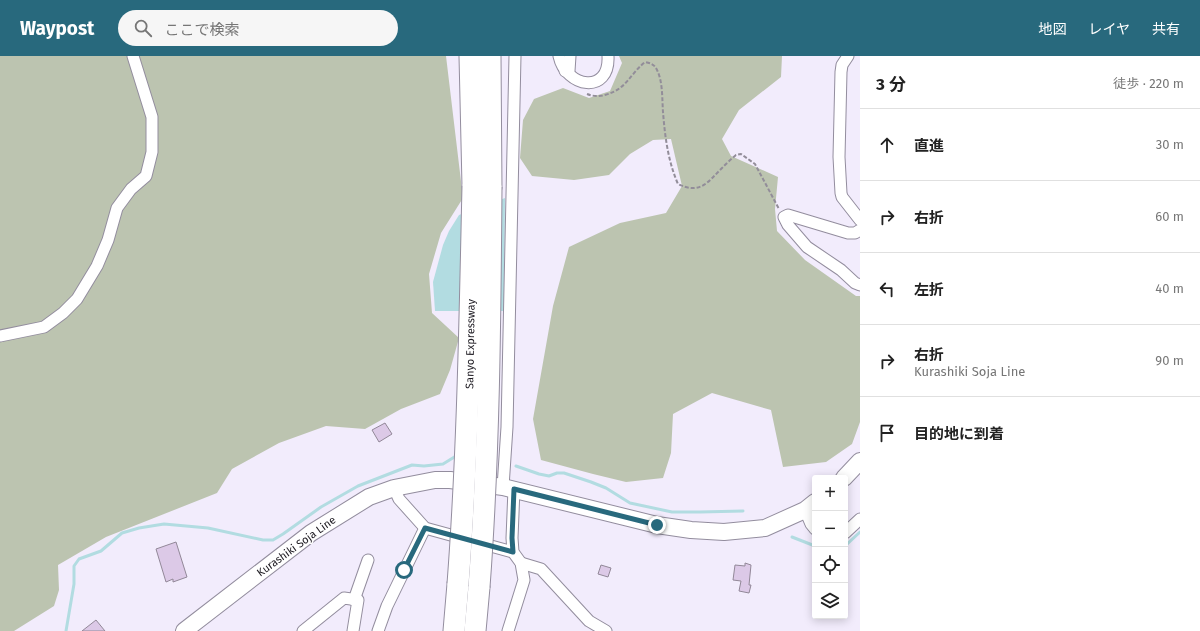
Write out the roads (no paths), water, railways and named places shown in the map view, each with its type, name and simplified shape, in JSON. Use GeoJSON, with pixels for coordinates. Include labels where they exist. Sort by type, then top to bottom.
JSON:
{"type":"FeatureCollection","features":[{"type":"Feature","properties":{"kind":"highway","name":"Sanyo Expressway"},"geometry":{"type":"LineString","coordinates":[[470,56],[482,187],[489,391],[485,513],[475,631]]}},
{"type":"Feature","properties":{"kind":"highway","name":"Sanyo Expressway"},"geometry":{"type":"LineString","coordinates":[[454,631],[464,510],[469,370],[490,56]]}},
{"type":"Feature","properties":{"kind":"main road"},"geometry":{"type":"LineString","coordinates":[[847,475],[860,461]]}},
{"type":"Feature","properties":{"kind":"main road","name":"Kurashiki Soja Line"},"geometry":{"type":"LineString","coordinates":[[184,631],[311,533],[369,497],[394,488],[435,480],[450,480],[509,488],[657,525],[692,530],[724,532],[765,528],[810,506]]}},
{"type":"Feature","properties":{"kind":"street"},"geometry":{"type":"LineString","coordinates":[[0,336],[44,327],[63,313],[77,299],[97,266],[108,240],[117,208],[131,189],[146,176],[152,152],[152,117],[133,56]]}},
{"type":"Feature","properties":{"kind":"street"},"geometry":{"type":"LineString","coordinates":[[508,631],[524,580],[521,562],[513,552],[507,427],[515,56]]}},
{"type":"Feature","properties":{"kind":"street"},"geometry":{"type":"LineString","coordinates":[[559,56],[561,65],[570,75],[585,83],[593,83],[599,80],[608,66],[608,56]]}},
{"type":"Feature","properties":{"kind":"street"},"geometry":{"type":"LineString","coordinates":[[570,56],[570,75]]}},
{"type":"Feature","properties":{"kind":"street"},"geometry":{"type":"LineString","coordinates":[[848,56],[842,65],[841,72],[839,157],[841,193],[842,197],[860,220]]}},
{"type":"Feature","properties":{"kind":"street"},"geometry":{"type":"LineString","coordinates":[[860,230],[855,233],[848,233],[788,215],[784,217],[788,225],[807,247],[841,270],[855,284],[860,285]]}},
{"type":"Feature","properties":{"kind":"street"},"geometry":{"type":"LineString","coordinates":[[394,488],[399,499],[425,528],[513,552]]}},
{"type":"Feature","properties":{"kind":"street"},"geometry":{"type":"LineString","coordinates":[[810,506],[812,525]]}},
{"type":"Feature","properties":{"kind":"street"},"geometry":{"type":"LineString","coordinates":[[848,530],[860,520]]}},
{"type":"Feature","properties":{"kind":"street"},"geometry":{"type":"LineString","coordinates":[[378,631],[387,606],[425,528]]}},
{"type":"Feature","properties":{"kind":"street"},"geometry":{"type":"LineString","coordinates":[[354,600],[368,560]]}},
{"type":"Feature","properties":{"kind":"street"},"geometry":{"type":"LineString","coordinates":[[521,562],[541,569],[589,621],[606,631]]}},
{"type":"Feature","properties":{"kind":"street"},"geometry":{"type":"LineString","coordinates":[[303,631],[344,598],[358,600],[353,631]]}},
{"type":"Feature","properties":{"kind":"waterway"},"geometry":{"type":"LineString","coordinates":[[66,631],[74,584],[74,566],[79,559],[101,551],[122,533],[139,528],[164,524],[208,528],[263,540],[273,540],[321,507],[358,486],[412,465],[424,466],[443,464],[456,456],[459,456]]}},
{"type":"Feature","properties":{"kind":"waterway"},"geometry":{"type":"LineString","coordinates":[[516,466],[549,476],[557,473],[564,473],[606,488],[630,503],[672,512],[743,511]]}},
{"type":"Feature","properties":{"kind":"waterway"},"geometry":{"type":"LineString","coordinates":[[848,543],[860,532]]}},
{"type":"Feature","properties":{"kind":"waterway"},"geometry":{"type":"LineString","coordinates":[[792,537],[812,545]]}}]}
